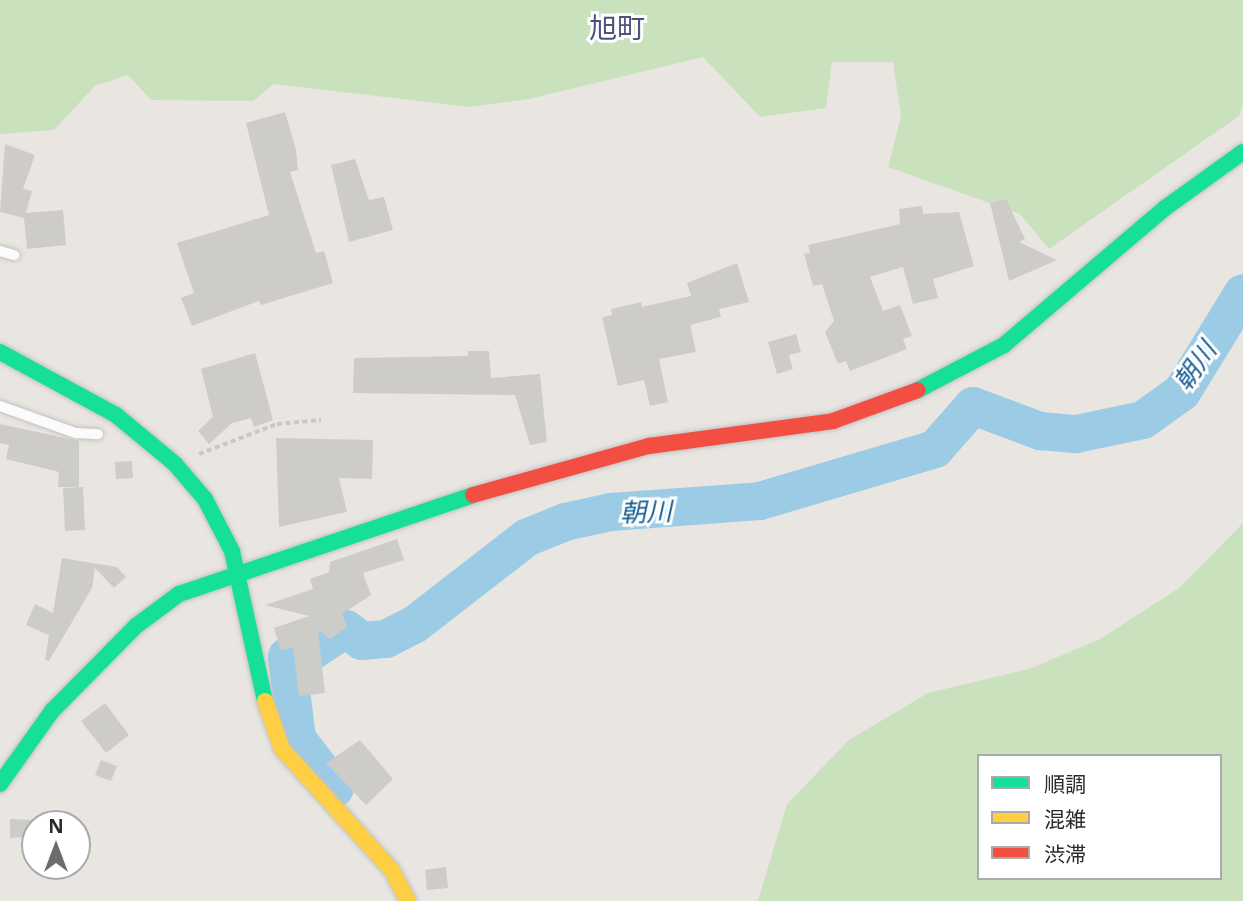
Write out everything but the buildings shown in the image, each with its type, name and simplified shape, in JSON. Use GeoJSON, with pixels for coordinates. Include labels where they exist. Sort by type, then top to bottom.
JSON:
{"type":"FeatureCollection","features":[{"type":"Feature","properties":{"kind":"street"},"geometry":{"type":"LineString","coordinates":[[0,784],[52,711],[136,626],[179,594],[237,570],[589,461],[649,446],[833,421],[928,388],[1004,345],[1165,208],[1243,152]]}},
{"type":"Feature","properties":{"kind":"street"},"geometry":{"type":"LineString","coordinates":[[0,352],[97,403],[174,464],[216,516],[237,570],[257,679],[282,750],[391,869],[408,901]]}},
{"type":"Feature","properties":{"kind":"lane"},"geometry":{"type":"LineString","coordinates":[[0,251],[14,255]]}},
{"type":"Feature","properties":{"kind":"lane"},"geometry":{"type":"LineString","coordinates":[[0,406],[76,433],[98,434]]}},
{"type":"Feature","properties":{"kind":"path"},"geometry":{"type":"LineString","coordinates":[[174,464],[277,424],[321,420]]}},
{"type":"Feature","properties":{"kind":"green space"},"geometry":{"type":"Polygon","coordinates":[[[0,0],[1243,0],[1243,103],[1239,116],[1049,249],[1020,214],[888,167],[901,116],[893,62],[832,62],[826,108],[760,117],[703,57],[529,99],[470,107],[274,84],[253,101],[151,100],[128,75],[95,86],[54,130],[0,134],[0,0]]]}},
{"type":"Feature","properties":{"kind":"green space"},"geometry":{"type":"Polygon","coordinates":[[[1243,523],[1243,901],[758,901],[787,804],[849,740],[928,693],[1029,669],[1100,639],[1179,588],[1243,523]]]}},
{"type":"Feature","properties":{"kind":"waterway","name":"朝川"},"geometry":{"type":"LineString","coordinates":[[335,788],[297,739],[287,657],[312,651],[346,629],[362,641],[386,639],[414,625],[526,538],[565,522],[611,512],[760,501],[935,449],[973,406],[1040,431],[1076,434],[1143,420],[1182,392],[1243,293]]}},
{"type":"Feature","properties":{"kind":"traffic: fast"},"geometry":{"type":"LineString","coordinates":[[918,390],[1004,345],[1165,208],[1243,152]]}},
{"type":"Feature","properties":{"kind":"traffic: fast"},"geometry":{"type":"LineString","coordinates":[[0,352],[116,415],[175,464],[205,499],[232,551],[265,701]]}},
{"type":"Feature","properties":{"kind":"traffic: fast"},"geometry":{"type":"LineString","coordinates":[[0,784],[52,711],[136,626],[179,594],[473,495]]}},
{"type":"Feature","properties":{"kind":"traffic: slow"},"geometry":{"type":"LineString","coordinates":[[265,701],[282,749],[391,869],[408,901]]}},
{"type":"Feature","properties":{"kind":"traffic: jam"},"geometry":{"type":"LineString","coordinates":[[473,495],[649,446],[833,421],[918,390]]}},
{"type":"Feature","properties":{"kind":"district","name":"旭町"},"geometry":{"type":"Point","coordinates":[617,27]}}]}
